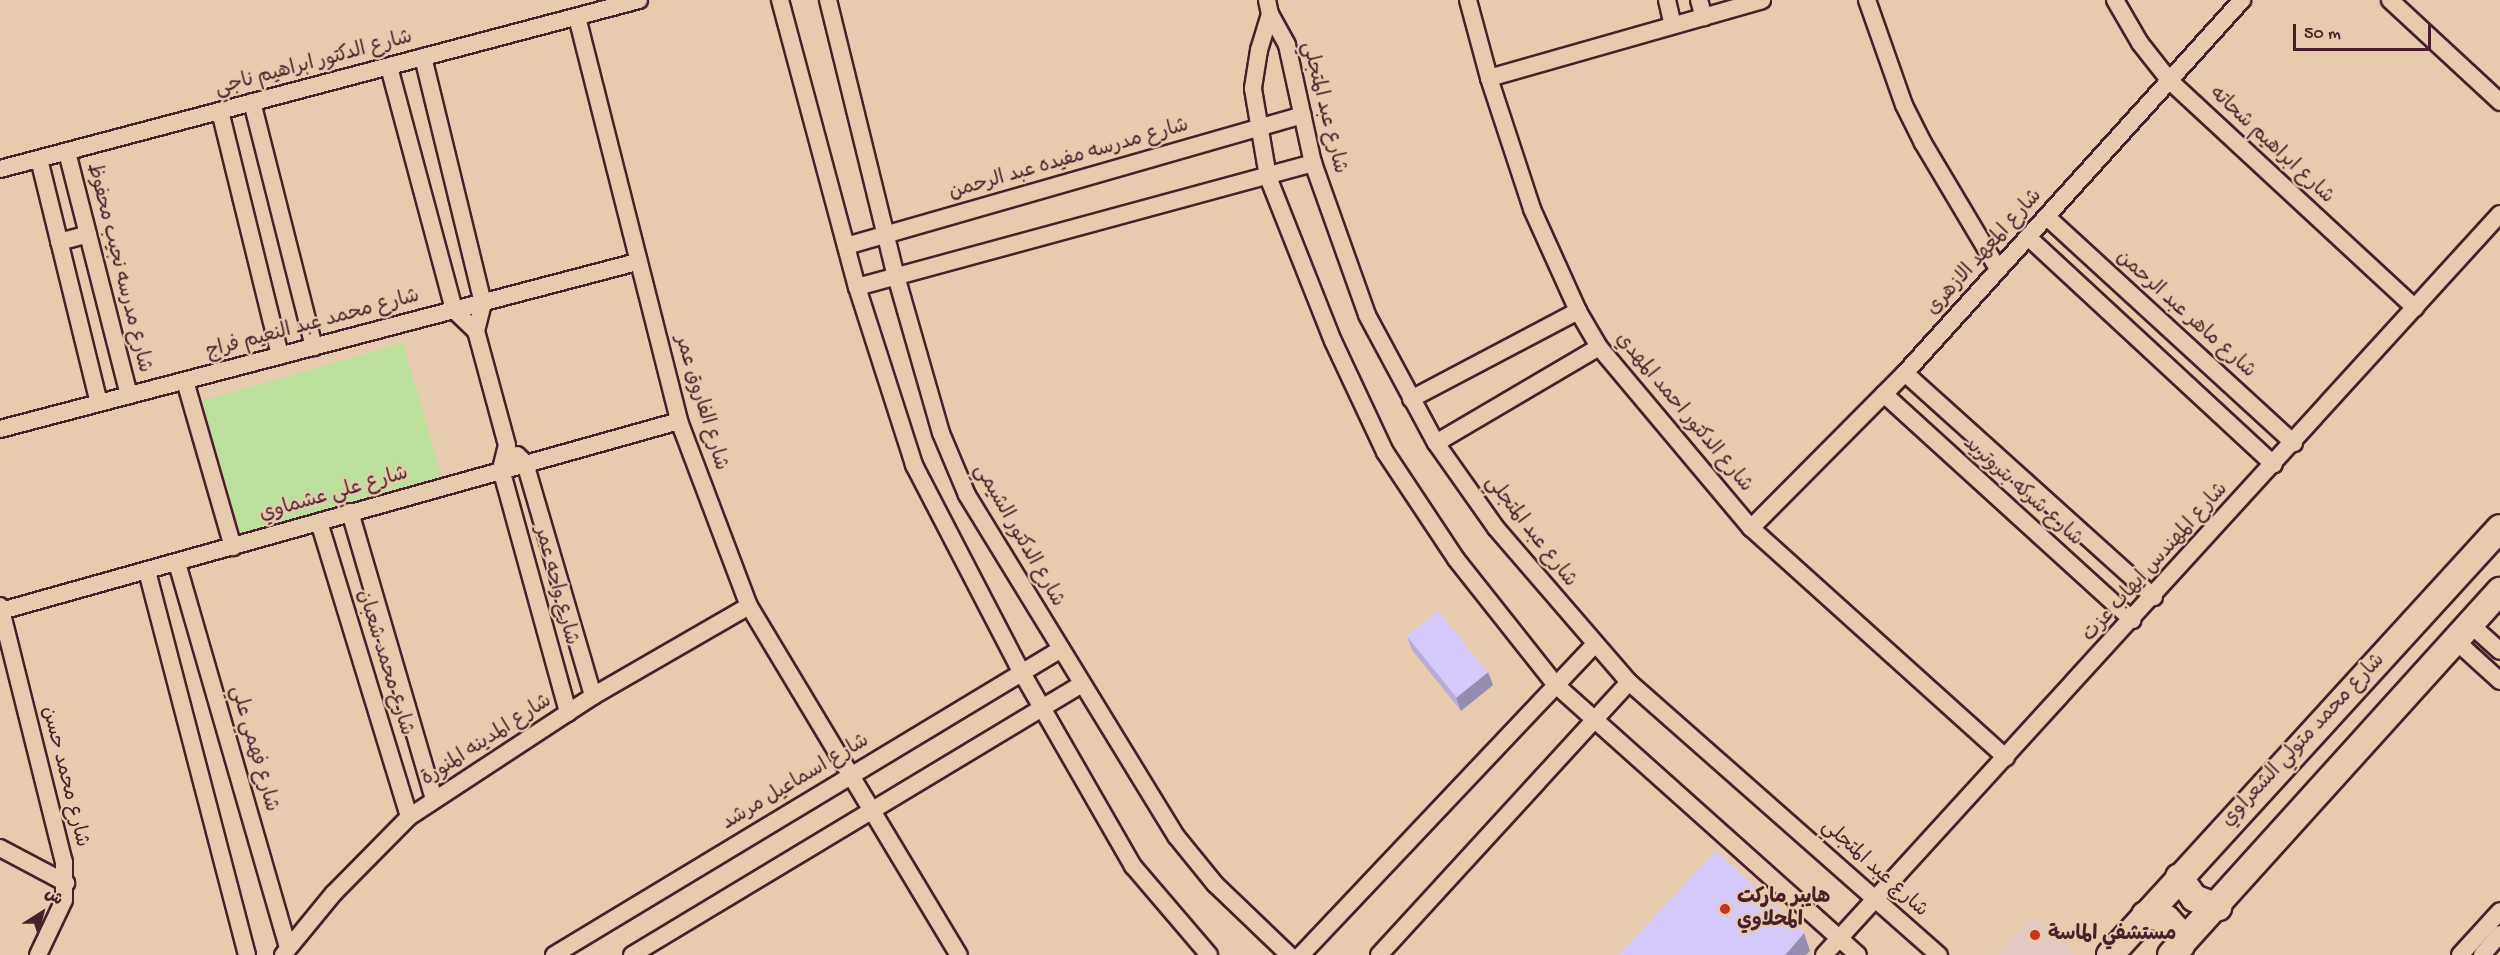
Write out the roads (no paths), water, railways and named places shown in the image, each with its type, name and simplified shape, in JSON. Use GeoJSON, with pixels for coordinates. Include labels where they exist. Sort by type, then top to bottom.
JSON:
{"type":"FeatureCollection","features":[{"type":"Feature","properties":{"kind":"main road","name":"شارع محمد متولي الشعراوي"},"geometry":{"type":"LineString","coordinates":[[2110,955],[2500,528]]}},
{"type":"Feature","properties":{"kind":"main road"},"geometry":{"type":"LineString","coordinates":[[2176,950],[2218,907],[2500,591]]}},
{"type":"Feature","properties":{"kind":"main road"},"geometry":{"type":"LineString","coordinates":[[2179,877],[2194,898],[2218,907]]}},
{"type":"Feature","properties":{"kind":"main road"},"geometry":{"type":"LineString","coordinates":[[2145,915],[2167,919],[2177,930],[2176,950]]}},
{"type":"Feature","properties":{"kind":"street","name":"شارع الدكتور ابراهيم ناجي"},"geometry":{"type":"LineString","coordinates":[[0,169],[639,0]]}},
{"type":"Feature","properties":{"kind":"street"},"geometry":{"type":"LineString","coordinates":[[780,0],[857,287],[914,465],[1022,673],[1133,866],[1209,955]]}},
{"type":"Feature","properties":{"kind":"street","name":"شارع الدكتور الشيمي"},"geometry":{"type":"LineString","coordinates":[[828,0],[896,276],[941,433],[958,475],[1082,684],[1176,836],[1215,884],[1289,955]]}},
{"type":"Feature","properties":{"kind":"street","name":"شارع الدكتور احمد المهدي"},"geometry":{"type":"LineString","coordinates":[[1468,0],[1489,78],[1532,209],[1578,311],[1599,347],[1751,528],[2006,758]]}},
{"type":"Feature","properties":{"kind":"street"},"geometry":{"type":"LineString","coordinates":[[1667,0],[1673,25]]}},
{"type":"Feature","properties":{"kind":"street"},"geometry":{"type":"LineString","coordinates":[[1699,0],[1704,17]]}},
{"type":"Feature","properties":{"kind":"street"},"geometry":{"type":"LineString","coordinates":[[1489,78],[1762,0]]}},
{"type":"Feature","properties":{"kind":"street"},"geometry":{"type":"LineString","coordinates":[[1867,0],[1904,105],[1923,143],[1998,269]]}},
{"type":"Feature","properties":{"kind":"street","name":"شارع ابراهيم شحاته"},"geometry":{"type":"LineString","coordinates":[[2115,0],[2140,43],[2170,81],[2415,308]]}},
{"type":"Feature","properties":{"kind":"street","name":"شارع المعهد الازهرى"},"geometry":{"type":"LineString","coordinates":[[1751,528],[1905,373],[2242,0]]}},
{"type":"Feature","properties":{"kind":"street"},"geometry":{"type":"LineString","coordinates":[[2390,0],[2500,102]]}},
{"type":"Feature","properties":{"kind":"street","name":"شارع عبد المتجلي"},"geometry":{"type":"LineString","coordinates":[[1268,7],[1287,45],[1313,164],[1367,315],[1436,443],[1496,528],[1594,645],[1629,682],[1878,898],[1939,955]]}},
{"type":"Feature","properties":{"kind":"street","name":"شارع عبد المتجلي"},"geometry":{"type":"LineString","coordinates":[[1268,7],[1254,89],[1258,128],[1268,177],[1333,341],[1385,452],[1456,559],[1556,685],[1593,722],[1858,955]]}},
{"type":"Feature","properties":{"kind":"street","name":"شارع الفاروق عمر"},"geometry":{"type":"LineString","coordinates":[[577,17],[679,421],[749,606],[959,955]]}},
{"type":"Feature","properties":{"kind":"street"},"geometry":{"type":"LineString","coordinates":[[423,57],[483,303],[476,331],[507,446],[501,469]]}},
{"type":"Feature","properties":{"kind":"street"},"geometry":{"type":"LineString","coordinates":[[389,67],[454,310],[476,331]]}},
{"type":"Feature","properties":{"kind":"street"},"geometry":{"type":"LineString","coordinates":[[252,102],[314,347]]}},
{"type":"Feature","properties":{"kind":"street"},"geometry":{"type":"LineString","coordinates":[[220,111],[280,356]]}},
{"type":"Feature","properties":{"kind":"street","name":"شارع مدرسه مفيده عبد الرحمن"},"geometry":{"type":"LineString","coordinates":[[846,246],[1303,115]]}},
{"type":"Feature","properties":{"kind":"street","name":"شارع مدرسه نجيب محفوظ"},"geometry":{"type":"LineString","coordinates":[[67,152],[129,395]]}},
{"type":"Feature","properties":{"kind":"street"},"geometry":{"type":"LineString","coordinates":[[39,159],[99,403]]}},
{"type":"Feature","properties":{"kind":"street"},"geometry":{"type":"LineString","coordinates":[[857,287],[1313,164]]}},
{"type":"Feature","properties":{"kind":"street","name":"شارع المهندس ايهاب عزت"},"geometry":{"type":"LineString","coordinates":[[1824,955],[2154,597],[2500,214]]}},
{"type":"Feature","properties":{"kind":"street","name":"شارع ماهر عبد الرحمن"},"geometry":{"type":"LineString","coordinates":[[2047,217],[2294,443]]}},
{"type":"Feature","properties":{"kind":"street"},"geometry":{"type":"LineString","coordinates":[[59,242],[88,234]]}},
{"type":"Feature","properties":{"kind":"street"},"geometry":{"type":"LineString","coordinates":[[2028,237],[2274,465]]}},
{"type":"Feature","properties":{"kind":"street","name":"شارع محمد عبد النعيم فراج"},"geometry":{"type":"LineString","coordinates":[[0,429],[637,262]]}},
{"type":"Feature","properties":{"kind":"street"},"geometry":{"type":"LineString","coordinates":[[1412,399],[1578,311]]}},
{"type":"Feature","properties":{"kind":"street"},"geometry":{"type":"LineString","coordinates":[[1436,443],[1599,347]]}},
{"type":"Feature","properties":{"kind":"street","name":"شارع شركه بتروتريد"},"geometry":{"type":"LineString","coordinates":[[1905,373],[2154,597]]}},
{"type":"Feature","properties":{"kind":"street"},"geometry":{"type":"LineString","coordinates":[[185,381],[233,547]]}},
{"type":"Feature","properties":{"kind":"street","name":"شارع شركه بتروتريد"},"geometry":{"type":"LineString","coordinates":[[1884,394],[2132,621]]}},
{"type":"Feature","properties":{"kind":"street","name":"شارع علي عشماوي"},"geometry":{"type":"LineString","coordinates":[[1,609],[177,563],[501,469],[679,421]]}},
{"type":"Feature","properties":{"kind":"street"},"geometry":{"type":"LineString","coordinates":[[507,446],[525,463]]}},
{"type":"Feature","properties":{"kind":"street","name":"شارع واحه عمر"},"geometry":{"type":"LineString","coordinates":[[525,463],[593,696]]}},
{"type":"Feature","properties":{"kind":"street","name":"شارع واحه عمر"},"geometry":{"type":"LineString","coordinates":[[501,469],[568,713]]}},
{"type":"Feature","properties":{"kind":"street","name":"شارع محمد شعبان"},"geometry":{"type":"LineString","coordinates":[[350,512],[434,799]]}},
{"type":"Feature","properties":{"kind":"street","name":"شارع محمد شعبان"},"geometry":{"type":"LineString","coordinates":[[319,522],[409,817]]}},
{"type":"Feature","properties":{"kind":"street","name":"شارع فهمي علي"},"geometry":{"type":"LineString","coordinates":[[177,563],[285,951]]}},
{"type":"Feature","properties":{"kind":"street"},"geometry":{"type":"LineString","coordinates":[[147,571],[247,955]]}},
{"type":"Feature","properties":{"kind":"street","name":"شارع المدينه المنورة"},"geometry":{"type":"LineString","coordinates":[[285,951],[334,893],[409,817],[593,696],[749,606]]}},
{"type":"Feature","properties":{"kind":"street","name":"شارع محمد حسن"},"geometry":{"type":"LineString","coordinates":[[1,609],[66,883],[59,915],[39,955]]}},
{"type":"Feature","properties":{"kind":"street"},"geometry":{"type":"LineString","coordinates":[[2463,632],[2500,651]]}},
{"type":"Feature","properties":{"kind":"street"},"geometry":{"type":"LineString","coordinates":[[2463,632],[2500,681]]}},
{"type":"Feature","properties":{"kind":"street"},"geometry":{"type":"LineString","coordinates":[[1301,955],[1594,645]]}},
{"type":"Feature","properties":{"kind":"street","name":"شارع اسماعيل مرشد"},"geometry":{"type":"LineString","coordinates":[[554,955],[1061,649]]}},
{"type":"Feature","properties":{"kind":"street"},"geometry":{"type":"LineString","coordinates":[[1379,955],[1629,682]]}},
{"type":"Feature","properties":{"kind":"street"},"geometry":{"type":"LineString","coordinates":[[632,955],[1082,684]]}},
{"type":"Feature","properties":{"kind":"street"},"geometry":{"type":"LineString","coordinates":[[0,848],[66,883]]}},
{"type":"Feature","properties":{"kind":"street"},"geometry":{"type":"LineString","coordinates":[[2460,955],[2500,911]]}},
{"type":"Feature","properties":{"kind":"street"},"geometry":{"type":"LineString","coordinates":[[2482,955],[2500,934]]}},
{"type":"Feature","properties":{"kind":"place","name":"هايبر ماركت المحلاوي"},"geometry":{"type":"Point","coordinates":[1725,909]}},
{"type":"Feature","properties":{"kind":"place","name":"مستشفي الماسة"},"geometry":{"type":"Point","coordinates":[2035,935]}}]}
